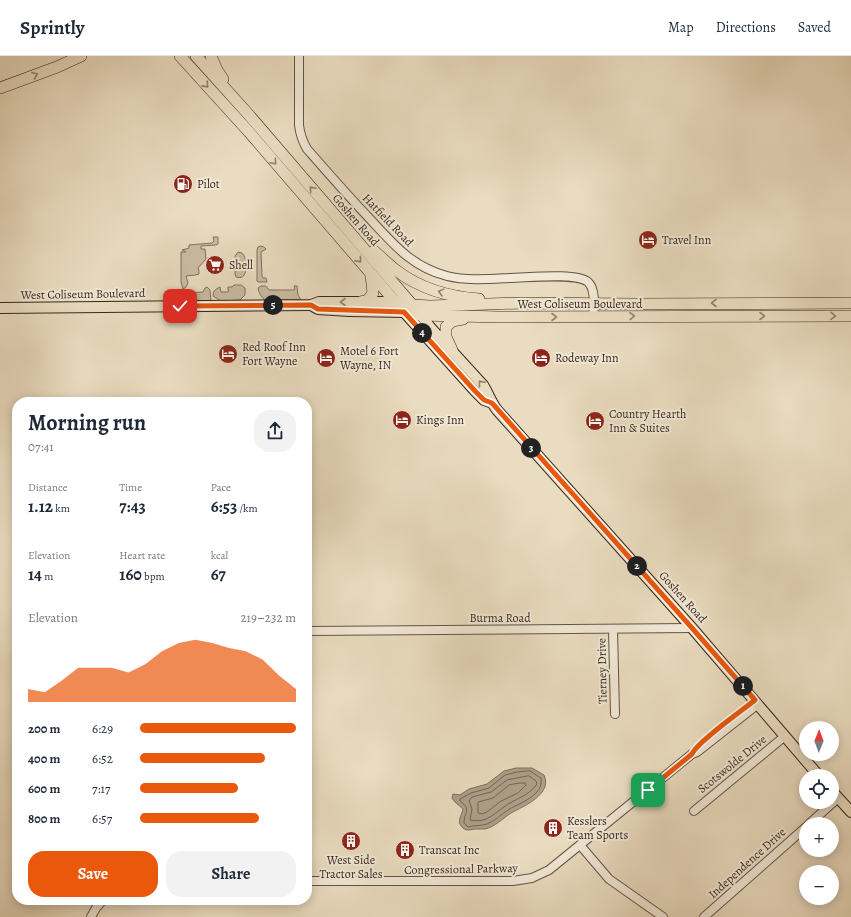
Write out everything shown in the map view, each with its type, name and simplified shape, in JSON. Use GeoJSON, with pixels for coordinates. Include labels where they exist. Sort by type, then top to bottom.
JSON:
{"type":"FeatureCollection","features":[{"type":"Feature","properties":{"kind":"highway"},"geometry":{"type":"LineString","coordinates":[[0,88],[81,56]]}},
{"type":"Feature","properties":{"kind":"highway"},"geometry":{"type":"LineString","coordinates":[[180,56],[254,138],[404,312]]}},
{"type":"Feature","properties":{"kind":"highway","name":"Goshen Road"},"geometry":{"type":"LineString","coordinates":[[196,56],[249,115],[421,315]]}},
{"type":"Feature","properties":{"kind":"highway"},"geometry":{"type":"LineString","coordinates":[[211,56],[217,70],[249,115]]}},
{"type":"Feature","properties":{"kind":"highway"},"geometry":{"type":"LineString","coordinates":[[338,218],[397,271],[424,287],[445,294],[474,299],[521,303]]}},
{"type":"Feature","properties":{"kind":"highway"},"geometry":{"type":"LineString","coordinates":[[360,302],[368,300],[373,293],[370,272]]}},
{"type":"Feature","properties":{"kind":"highway","name":"West Coliseum Boulevard"},"geometry":{"type":"LineString","coordinates":[[396,302],[413,305],[521,303],[851,303]]}},
{"type":"Feature","properties":{"kind":"highway","name":"West Coliseum Boulevard"},"geometry":{"type":"LineString","coordinates":[[404,312],[421,315],[474,316],[851,316]]}},
{"type":"Feature","properties":{"kind":"highway"},"geometry":{"type":"LineString","coordinates":[[452,350],[446,337],[446,327],[452,322],[474,316]]}},
{"type":"Feature","properties":{"kind":"main road","name":"West Coliseum Boulevard"},"geometry":{"type":"LineString","coordinates":[[0,308],[311,305],[319,302],[396,302]]}},
{"type":"Feature","properties":{"kind":"main road","name":"West Coliseum Boulevard"},"geometry":{"type":"LineString","coordinates":[[311,305],[318,309],[404,312]]}},
{"type":"Feature","properties":{"kind":"main road","name":"Goshen Road"},"geometry":{"type":"LineString","coordinates":[[404,312],[475,391],[484,400],[492,403]]}},
{"type":"Feature","properties":{"kind":"main road","name":"Goshen Road"},"geometry":{"type":"LineString","coordinates":[[421,315],[430,327],[483,385],[490,396],[492,403],[757,702],[813,769]]}},
{"type":"Feature","properties":{"kind":"main road"},"geometry":{"type":"LineString","coordinates":[[839,798],[851,812]]}},
{"type":"Feature","properties":{"kind":"street","name":"Hatfield Road"},"geometry":{"type":"LineString","coordinates":[[299,56],[300,125],[304,145],[346,194],[400,251],[425,267],[448,276],[477,279],[558,276],[581,278],[590,285],[594,303],[593,317]]}},
{"type":"Feature","properties":{"kind":"street","name":"Burma Road"},"geometry":{"type":"LineString","coordinates":[[312,631],[692,628]]}},
{"type":"Feature","properties":{"kind":"street","name":"Tierney Drive"},"geometry":{"type":"LineString","coordinates":[[613,629],[615,714]]}},
{"type":"Feature","properties":{"kind":"street","name":"Congressional Parkway"},"geometry":{"type":"LineString","coordinates":[[312,881],[525,880],[549,870],[757,702]]}},
{"type":"Feature","properties":{"kind":"street","name":"Scotswolde Drive"},"geometry":{"type":"LineString","coordinates":[[694,810],[785,736]]}},
{"type":"Feature","properties":{"kind":"street"},"geometry":{"type":"LineString","coordinates":[[815,817],[822,809]]}},
{"type":"Feature","properties":{"kind":"street","name":"Independence Drive"},"geometry":{"type":"LineString","coordinates":[[704,917],[799,833]]}},
{"type":"Feature","properties":{"kind":"street"},"geometry":{"type":"LineString","coordinates":[[580,844],[609,879],[663,917]]}},
{"type":"Feature","properties":{"kind":"street"},"geometry":{"type":"LineString","coordinates":[[91,917],[98,905]]}},
{"type":"Feature","properties":{"kind":"shaded area"},"geometry":{"type":"Polygon","coordinates":[[[213,237],[218,237],[218,244],[201,246],[201,249],[205,249],[206,259],[198,268],[199,274],[186,276],[188,283],[183,289],[181,282],[181,252],[186,252],[182,250],[189,248],[189,245],[212,243],[214,241],[213,237]]]}},
{"type":"Feature","properties":{"kind":"shaded area"},"geometry":{"type":"Polygon","coordinates":[[[261,246],[266,249],[261,252],[262,276],[263,278],[266,278],[267,282],[257,281],[257,250],[258,247],[261,246]]]}},
{"type":"Feature","properties":{"kind":"shaded area"},"geometry":{"type":"Polygon","coordinates":[[[238,252],[242,253],[244,256],[246,264],[245,273],[240,278],[236,277],[235,274],[235,256],[238,252]]]}},
{"type":"Feature","properties":{"kind":"shaded area"},"geometry":{"type":"Polygon","coordinates":[[[234,285],[241,285],[245,288],[245,295],[240,300],[221,301],[213,296],[214,291],[218,288],[220,287],[221,292],[228,292],[228,287],[232,287],[234,285]]]}},
{"type":"Feature","properties":{"kind":"shaded area"},"geometry":{"type":"Polygon","coordinates":[[[261,286],[266,286],[269,290],[293,290],[295,289],[294,286],[297,286],[298,295],[301,300],[265,300],[258,290],[261,286]]]}},
{"type":"Feature","properties":{"kind":"shaded area"},"geometry":{"type":"Polygon","coordinates":[[[207,287],[210,290],[211,301],[195,301],[186,296],[188,293],[203,292],[207,287]]]}},
{"type":"Feature","properties":{"kind":"water"},"geometry":{"type":"Polygon","coordinates":[[[516,768],[532,768],[544,775],[546,782],[541,794],[530,803],[511,813],[489,828],[469,830],[463,828],[459,821],[463,809],[452,798],[453,794],[460,795],[469,789],[487,784],[504,771],[516,768]]]}},
{"type":"Feature","properties":{"kind":"place","name":"Pilot"},"geometry":{"type":"Point","coordinates":[183,184]}},
{"type":"Feature","properties":{"kind":"place","name":"Travel Inn"},"geometry":{"type":"Point","coordinates":[648,240]}},
{"type":"Feature","properties":{"kind":"place","name":"Shell"},"geometry":{"type":"Point","coordinates":[215,265]}},
{"type":"Feature","properties":{"kind":"place","name":"Red Roof Inn Fort Wayne"},"geometry":{"type":"Point","coordinates":[228,354]}},
{"type":"Feature","properties":{"kind":"place","name":"Motel 6 Fort Wayne, IN"},"geometry":{"type":"Point","coordinates":[326,358]}},
{"type":"Feature","properties":{"kind":"place","name":"Rodeway Inn"},"geometry":{"type":"Point","coordinates":[541,358]}},
{"type":"Feature","properties":{"kind":"place","name":"Kings Inn"},"geometry":{"type":"Point","coordinates":[402,420]}},
{"type":"Feature","properties":{"kind":"place","name":"Country Hearth Inn & Suites"},"geometry":{"type":"Point","coordinates":[595,421]}},
{"type":"Feature","properties":{"kind":"place","name":"Kesslers Team Sports"},"geometry":{"type":"Point","coordinates":[553,828]}},
{"type":"Feature","properties":{"kind":"place","name":"West Side Tractor Sales"},"geometry":{"type":"Point","coordinates":[351,841]}},
{"type":"Feature","properties":{"kind":"place","name":"Transcat Inc"},"geometry":{"type":"Point","coordinates":[405,850]}},
{"type":"Feature","properties":{"kind":"route"},"geometry":{"type":"LineString","coordinates":[[180,306],[311,305],[318,309],[404,312],[475,391],[484,400],[492,403],[755,700],[707,738],[694,749],[692,754],[648,790]]}}]}
